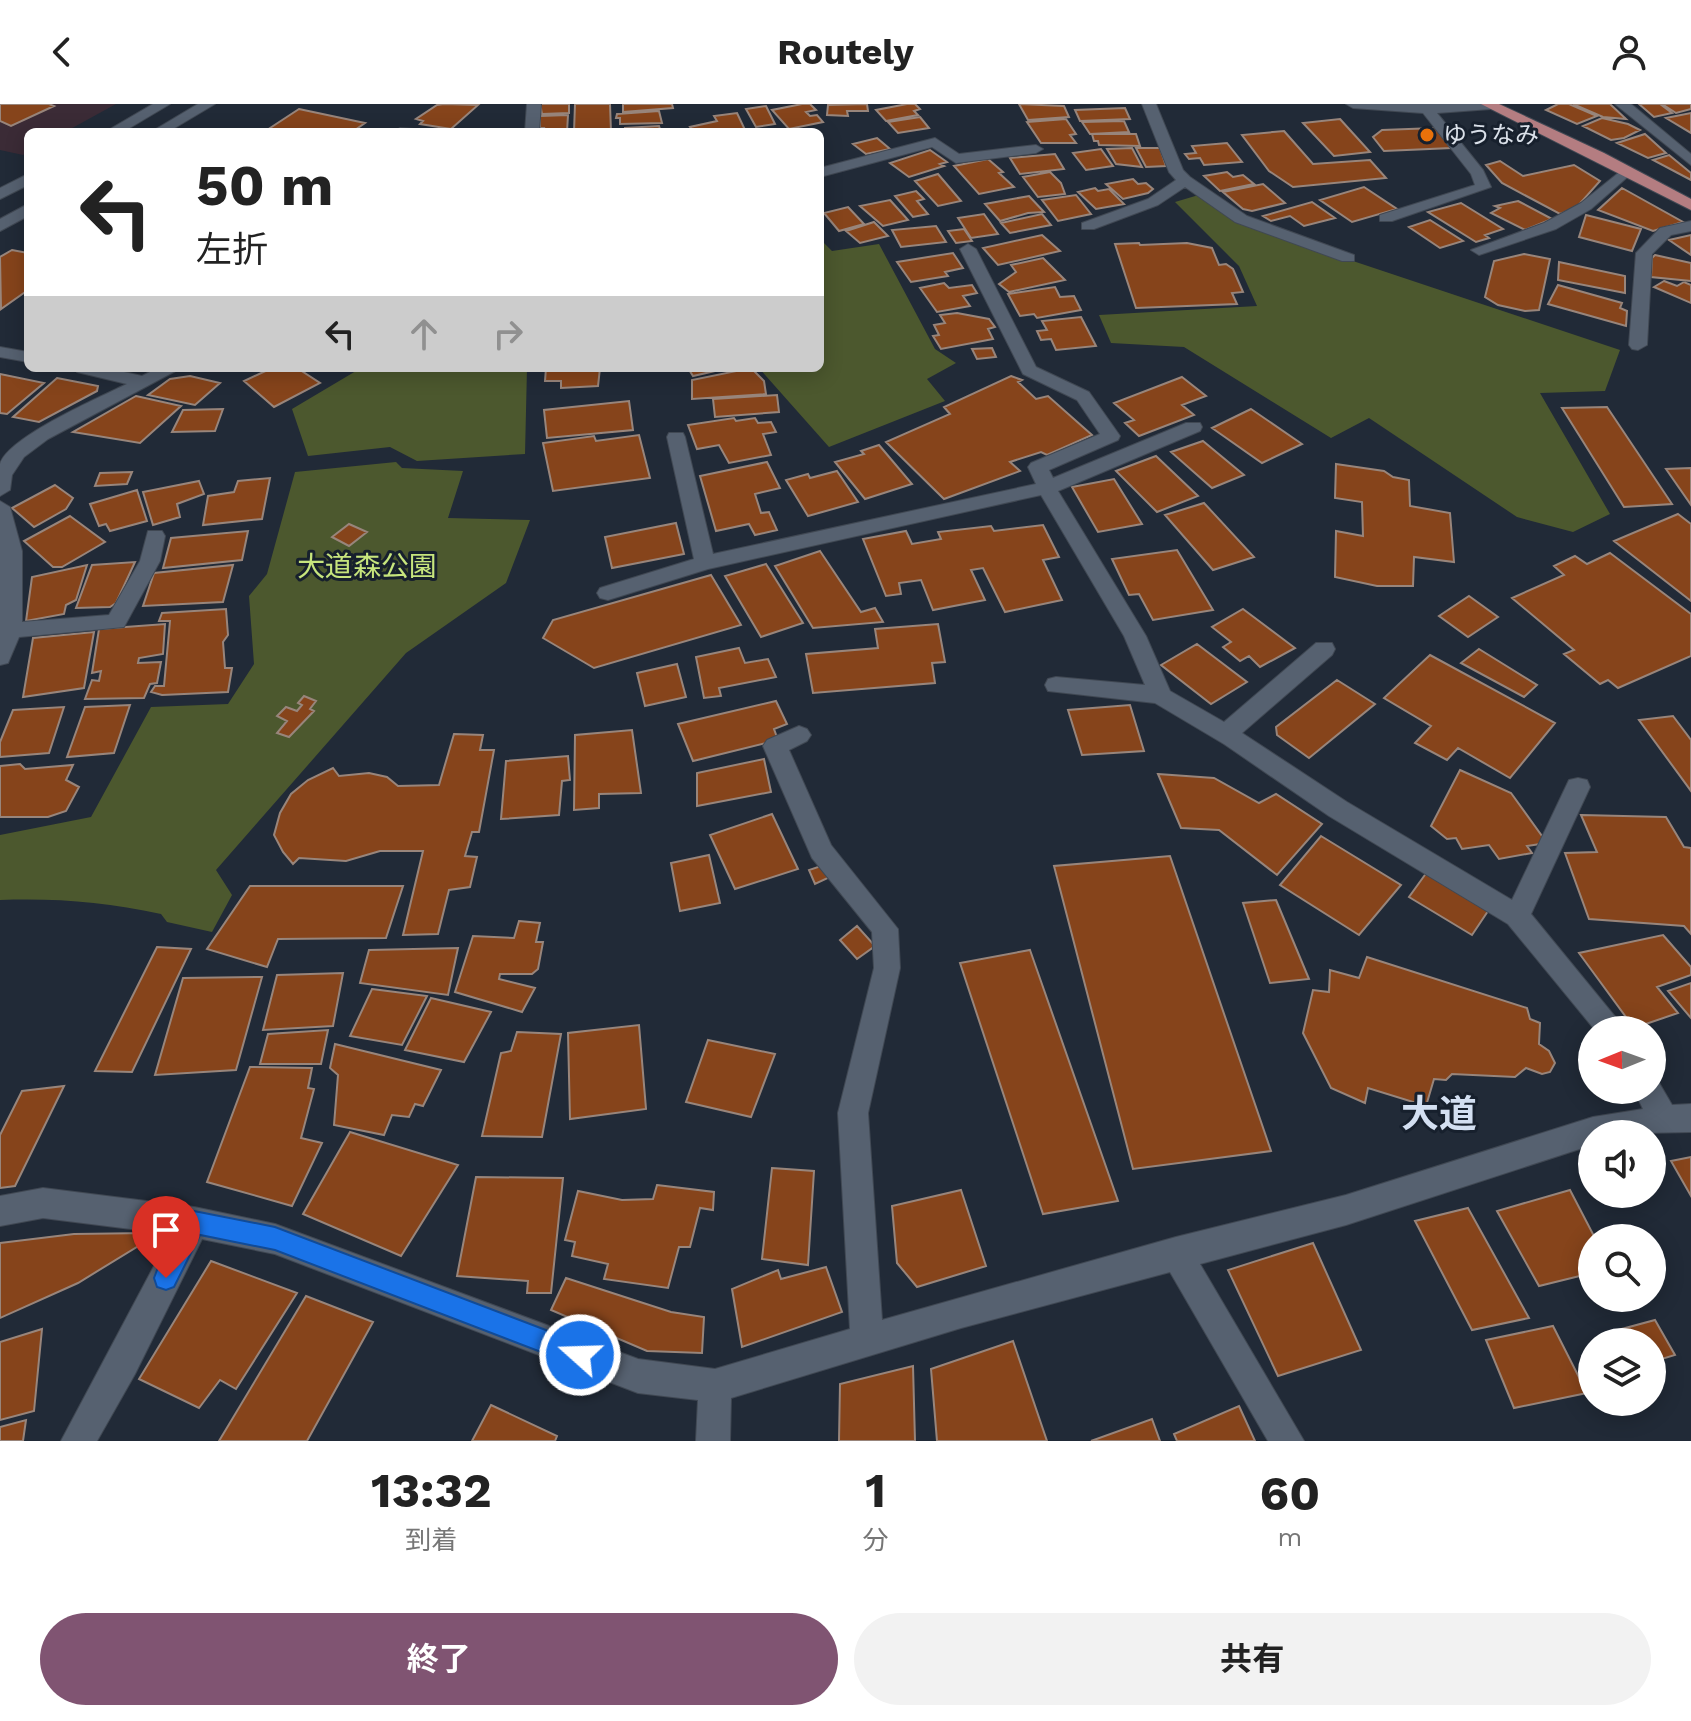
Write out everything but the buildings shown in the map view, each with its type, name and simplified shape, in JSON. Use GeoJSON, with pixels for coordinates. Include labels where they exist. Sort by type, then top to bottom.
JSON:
{"type":"FeatureCollection","features":[{"type":"Feature","properties":{"kind":"main road"},"geometry":{"type":"LineString","coordinates":[[1489,104],[1627,170],[1691,205]]}},
{"type":"Feature","properties":{"kind":"street"},"geometry":{"type":"LineString","coordinates":[[119,128],[163,104]]}},
{"type":"Feature","properties":{"kind":"street"},"geometry":{"type":"LineString","coordinates":[[165,128],[208,104]]}},
{"type":"Feature","properties":{"kind":"street"},"geometry":{"type":"LineString","coordinates":[[532,128],[534,104]]}},
{"type":"Feature","properties":{"kind":"street"},"geometry":{"type":"LineString","coordinates":[[1149,104],[1176,172],[1185,180],[1241,219],[1348,258]]}},
{"type":"Feature","properties":{"kind":"street"},"geometry":{"type":"LineString","coordinates":[[1353,104],[1427,109],[1489,104]]}},
{"type":"Feature","properties":{"kind":"street"},"geometry":{"type":"LineString","coordinates":[[1622,104],[1691,161]]}},
{"type":"Feature","properties":{"kind":"street"},"geometry":{"type":"LineString","coordinates":[[1386,218],[1483,187],[1478,173],[1427,109]]}},
{"type":"Feature","properties":{"kind":"street"},"geometry":{"type":"LineString","coordinates":[[824,172],[935,142],[956,159],[1036,149]]}},
{"type":"Feature","properties":{"kind":"street"},"geometry":{"type":"LineString","coordinates":[[1479,250],[1550,226],[1586,206],[1627,170]]}},
{"type":"Feature","properties":{"kind":"street"},"geometry":{"type":"LineString","coordinates":[[1088,226],[1153,202],[1185,180]]}},
{"type":"Feature","properties":{"kind":"street"},"geometry":{"type":"LineString","coordinates":[[0,194],[24,181]]}},
{"type":"Feature","properties":{"kind":"street"},"geometry":{"type":"LineString","coordinates":[[0,226],[24,211]]}},
{"type":"Feature","properties":{"kind":"street"},"geometry":{"type":"LineString","coordinates":[[1638,345],[1644,253],[1666,231],[1691,226]]}},
{"type":"Feature","properties":{"kind":"street"},"geometry":{"type":"LineString","coordinates":[[968,249],[1029,370],[1083,396],[1111,436],[1038,467],[1047,488],[1135,636],[1161,696]]}},
{"type":"Feature","properties":{"kind":"street"},"geometry":{"type":"LineString","coordinates":[[0,352],[24,356]]}},
{"type":"Feature","properties":{"kind":"street"},"geometry":{"type":"LineString","coordinates":[[100,372],[143,382]]}},
{"type":"Feature","properties":{"kind":"street"},"geometry":{"type":"LineString","coordinates":[[0,490],[2,475],[17,453],[41,435],[164,372]]}},
{"type":"Feature","properties":{"kind":"street"},"geometry":{"type":"LineString","coordinates":[[608,593],[705,563],[1047,488],[1193,427]]}},
{"type":"Feature","properties":{"kind":"street"},"geometry":{"type":"LineString","coordinates":[[676,437],[705,563]]}},
{"type":"Feature","properties":{"kind":"street"},"geometry":{"type":"LineString","coordinates":[[0,507],[12,551],[11,630],[0,657]]}},
{"type":"Feature","properties":{"kind":"street"},"geometry":{"type":"LineString","coordinates":[[11,630],[116,622],[150,561],[155,536]]}},
{"type":"Feature","properties":{"kind":"street"},"geometry":{"type":"LineString","coordinates":[[1225,734],[1324,649]]}},
{"type":"Feature","properties":{"kind":"street"},"geometry":{"type":"LineString","coordinates":[[1056,685],[1112,688],[1161,696],[1225,734],[1338,809],[1517,916],[1600,1016]]}},
{"type":"Feature","properties":{"kind":"street"},"geometry":{"type":"LineString","coordinates":[[799,735],[775,746],[821,851],[885,929],[887,968],[853,1113],[867,1339]]}},
{"type":"Feature","properties":{"kind":"street"},"geometry":{"type":"LineString","coordinates":[[1517,916],[1578,787]]}},
{"type":"Feature","properties":{"kind":"street"},"geometry":{"type":"LineString","coordinates":[[1663,1104],[1678,1118]]}},
{"type":"Feature","properties":{"kind":"street"},"geometry":{"type":"LineString","coordinates":[[0,1211],[43,1203],[194,1222],[275,1239],[638,1376],[715,1386],[867,1339],[1176,1253],[1346,1210],[1593,1131],[1678,1118]]}},
{"type":"Feature","properties":{"kind":"street"},"geometry":{"type":"LineString","coordinates":[[78,1441],[123,1362],[194,1222]]}},
{"type":"Feature","properties":{"kind":"street"},"geometry":{"type":"LineString","coordinates":[[1176,1253],[1287,1441]]}},
{"type":"Feature","properties":{"kind":"street"},"geometry":{"type":"LineString","coordinates":[[713,1441],[715,1386]]}},
{"type":"Feature","properties":{"kind":"shaded area"},"geometry":{"type":"Polygon","coordinates":[[[0,104],[116,104],[72,128],[24,128],[23,155],[0,150],[0,104]]]}},
{"type":"Feature","properties":{"kind":"green space"},"geometry":{"type":"Polygon","coordinates":[[[1202,194],[1236,222],[1620,350],[1605,391],[1540,393],[1610,514],[1573,532],[1517,517],[1369,418],[1331,438],[1184,347],[1111,343],[1099,315],[1257,306],[1239,266],[1175,202],[1202,194]]]}},
{"type":"Feature","properties":{"kind":"green space"},"geometry":{"type":"Polygon","coordinates":[[[824,243],[832,251],[879,244],[935,349],[956,363],[927,379],[945,401],[829,447],[763,372],[824,372],[824,243]]]}},
{"type":"Feature","properties":{"kind":"green space"},"geometry":{"type":"Polygon","coordinates":[[[354,372],[527,372],[525,454],[417,461],[390,447],[308,456],[292,409],[354,372]]]}},
{"type":"Feature","properties":{"kind":"green space","name":"大道森公園"},"geometry":{"type":"Polygon","coordinates":[[[396,462],[402,468],[463,471],[448,518],[530,520],[506,583],[406,653],[216,870],[232,895],[212,932],[167,922],[161,914],[120,906],[61,900],[0,900],[0,835],[91,817],[151,707],[228,704],[254,664],[249,596],[267,574],[295,472],[396,462]]]}},
{"type":"Feature","properties":{"kind":"place","name":"ゆうなみ"},"geometry":{"type":"Point","coordinates":[1427,135]}},
{"type":"Feature","properties":{"kind":"district","name":"大道"},"geometry":{"type":"Point","coordinates":[1439,1114]}},
{"type":"Feature","properties":{"kind":"route"},"geometry":{"type":"LineString","coordinates":[[166,1278],[194,1222],[275,1239],[580,1355]]}}]}
